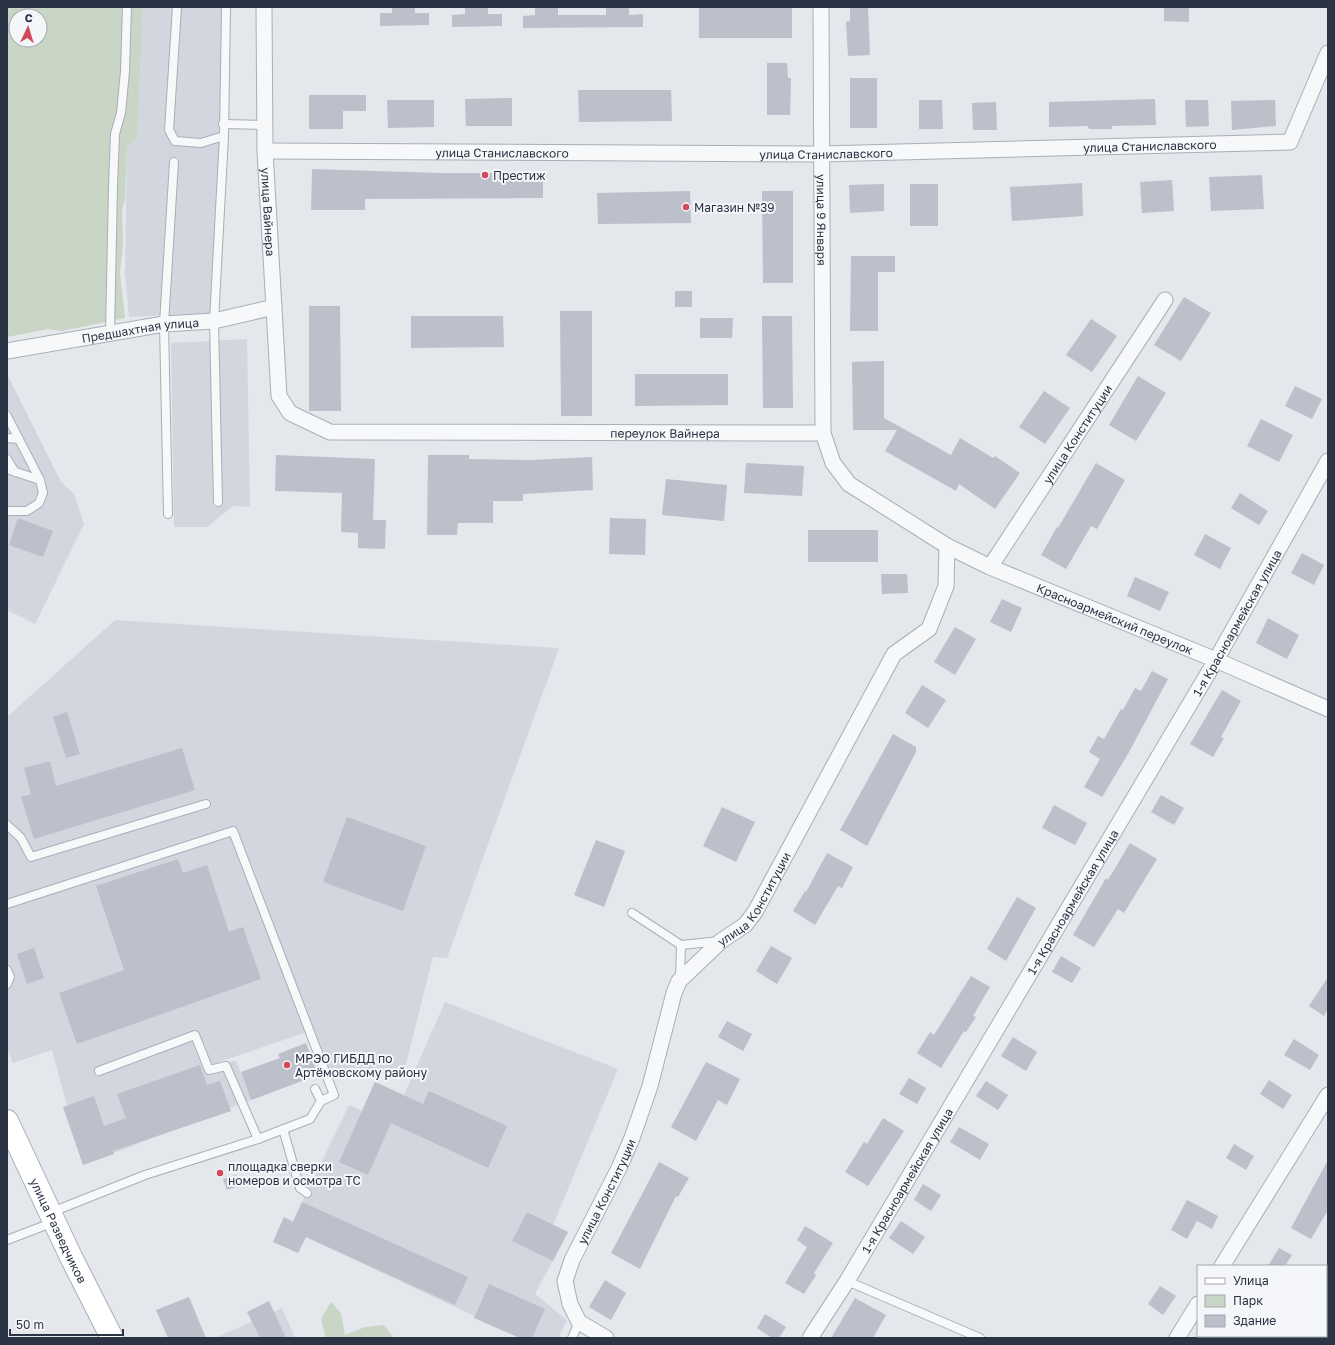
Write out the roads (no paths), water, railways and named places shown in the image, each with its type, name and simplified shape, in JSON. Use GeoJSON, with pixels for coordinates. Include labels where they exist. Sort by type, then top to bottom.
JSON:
{"type":"FeatureCollection","features":[{"type":"Feature","properties":{"kind":"main road","name":"улица Разведчиков"},"geometry":{"type":"LineString","coordinates":[[7,1121],[112,1338]]}},
{"type":"Feature","properties":{"kind":"street","name":"улица Вайнера"},"geometry":{"type":"LineString","coordinates":[[264,7],[265,151],[279,396],[290,413]]}},
{"type":"Feature","properties":{"kind":"street","name":"улица 9 Января"},"geometry":{"type":"LineString","coordinates":[[821,7],[820,154],[823,433]]}},
{"type":"Feature","properties":{"kind":"street","name":"улица Станиславского"},"geometry":{"type":"LineString","coordinates":[[265,151],[820,154],[1290,142],[1328,53]]}},
{"type":"Feature","properties":{"kind":"street","name":"улица Конституции"},"geometry":{"type":"LineString","coordinates":[[990,567],[1165,300]]}},
{"type":"Feature","properties":{"kind":"street","name":"Предшахтная улица"},"geometry":{"type":"LineString","coordinates":[[7,351],[164,324],[214,321],[274,307]]}},
{"type":"Feature","properties":{"kind":"street","name":"переулок Вайнера"},"geometry":{"type":"LineString","coordinates":[[290,413],[330,432],[823,433]]}},
{"type":"Feature","properties":{"kind":"street"},"geometry":{"type":"LineString","coordinates":[[823,433],[833,464],[849,484],[947,546],[990,567]]}},
{"type":"Feature","properties":{"kind":"street","name":"1-я Красноармейская улица"},"geometry":{"type":"LineString","coordinates":[[810,1338],[847,1280],[1216,660],[1328,461]]}},
{"type":"Feature","properties":{"kind":"street","name":"улица Конституции"},"geometry":{"type":"LineString","coordinates":[[579,1322],[570,1304],[565,1281],[572,1260],[620,1168],[632,1138],[650,1086],[674,993],[680,981],[721,941],[745,925],[755,912],[894,654],[929,630],[946,586],[947,546]]}},
{"type":"Feature","properties":{"kind":"street","name":"Красноармейский переулок"},"geometry":{"type":"LineString","coordinates":[[990,567],[1216,660],[1328,709]]}},
{"type":"Feature","properties":{"kind":"street"},"geometry":{"type":"LineString","coordinates":[[1223,1265],[1328,1094]]}},
{"type":"Feature","properties":{"kind":"street"},"geometry":{"type":"LineString","coordinates":[[1177,1338],[1197,1306]]}},
{"type":"Feature","properties":{"kind":"street"},"geometry":{"type":"LineString","coordinates":[[579,1322],[606,1338]]}},
{"type":"Feature","properties":{"kind":"lane"},"geometry":{"type":"LineString","coordinates":[[110,334],[115,134],[121,114],[125,71],[127,7]]}},
{"type":"Feature","properties":{"kind":"lane"},"geometry":{"type":"LineString","coordinates":[[177,7],[169,130],[175,140],[201,143],[224,136]]}},
{"type":"Feature","properties":{"kind":"lane"},"geometry":{"type":"LineString","coordinates":[[218,502],[214,321],[224,136],[226,8]]}},
{"type":"Feature","properties":{"kind":"lane"},"geometry":{"type":"LineString","coordinates":[[223,124],[265,125]]}},
{"type":"Feature","properties":{"kind":"lane"},"geometry":{"type":"LineString","coordinates":[[168,514],[164,324],[174,162]]}},
{"type":"Feature","properties":{"kind":"lane"},"geometry":{"type":"LineString","coordinates":[[7,416],[40,480],[43,493],[39,503],[27,511],[7,511]]}},
{"type":"Feature","properties":{"kind":"lane"},"geometry":{"type":"LineString","coordinates":[[7,438],[19,439]]}},
{"type":"Feature","properties":{"kind":"lane"},"geometry":{"type":"LineString","coordinates":[[7,459],[15,472]]}},
{"type":"Feature","properties":{"kind":"lane"},"geometry":{"type":"LineString","coordinates":[[7,469],[40,480]]}},
{"type":"Feature","properties":{"kind":"lane"},"geometry":{"type":"LineString","coordinates":[[7,506],[18,511]]}},
{"type":"Feature","properties":{"kind":"lane"},"geometry":{"type":"LineString","coordinates":[[7,825],[21,838],[31,857],[206,804]]}},
{"type":"Feature","properties":{"kind":"lane"},"geometry":{"type":"LineString","coordinates":[[7,904],[233,831],[334,1095],[321,1101],[310,1119],[258,1139],[145,1176],[53,1217],[7,1240]]}},
{"type":"Feature","properties":{"kind":"lane"},"geometry":{"type":"LineString","coordinates":[[632,913],[681,945],[721,941]]}},
{"type":"Feature","properties":{"kind":"lane"},"geometry":{"type":"LineString","coordinates":[[680,981],[681,945]]}},
{"type":"Feature","properties":{"kind":"lane"},"geometry":{"type":"LineString","coordinates":[[7,970],[10,977],[7,984]]}},
{"type":"Feature","properties":{"kind":"lane"},"geometry":{"type":"LineString","coordinates":[[99,1071],[195,1035],[209,1070],[226,1066],[258,1139]]}},
{"type":"Feature","properties":{"kind":"lane"},"geometry":{"type":"LineString","coordinates":[[315,1089],[321,1101]]}},
{"type":"Feature","properties":{"kind":"lane"},"geometry":{"type":"LineString","coordinates":[[283,1129],[300,1188],[307,1193]]}},
{"type":"Feature","properties":{"kind":"lane"},"geometry":{"type":"LineString","coordinates":[[847,1280],[980,1338]]}},
{"type":"Feature","properties":{"kind":"lane"},"geometry":{"type":"LineString","coordinates":[[572,1338],[579,1322]]}},
{"type":"Feature","properties":{"kind":"place","name":"Престиж"},"geometry":{"type":"Point","coordinates":[485,175]}},
{"type":"Feature","properties":{"kind":"place","name":"Магазин №39"},"geometry":{"type":"Point","coordinates":[686,207]}},
{"type":"Feature","properties":{"kind":"place","name":"МРЭО ГИБДД по Артёмовскому району"},"geometry":{"type":"Point","coordinates":[287,1065]}},
{"type":"Feature","properties":{"kind":"place","name":"площадка сверки номеров и осмотра ТС"},"geometry":{"type":"Point","coordinates":[220,1173]}}]}
